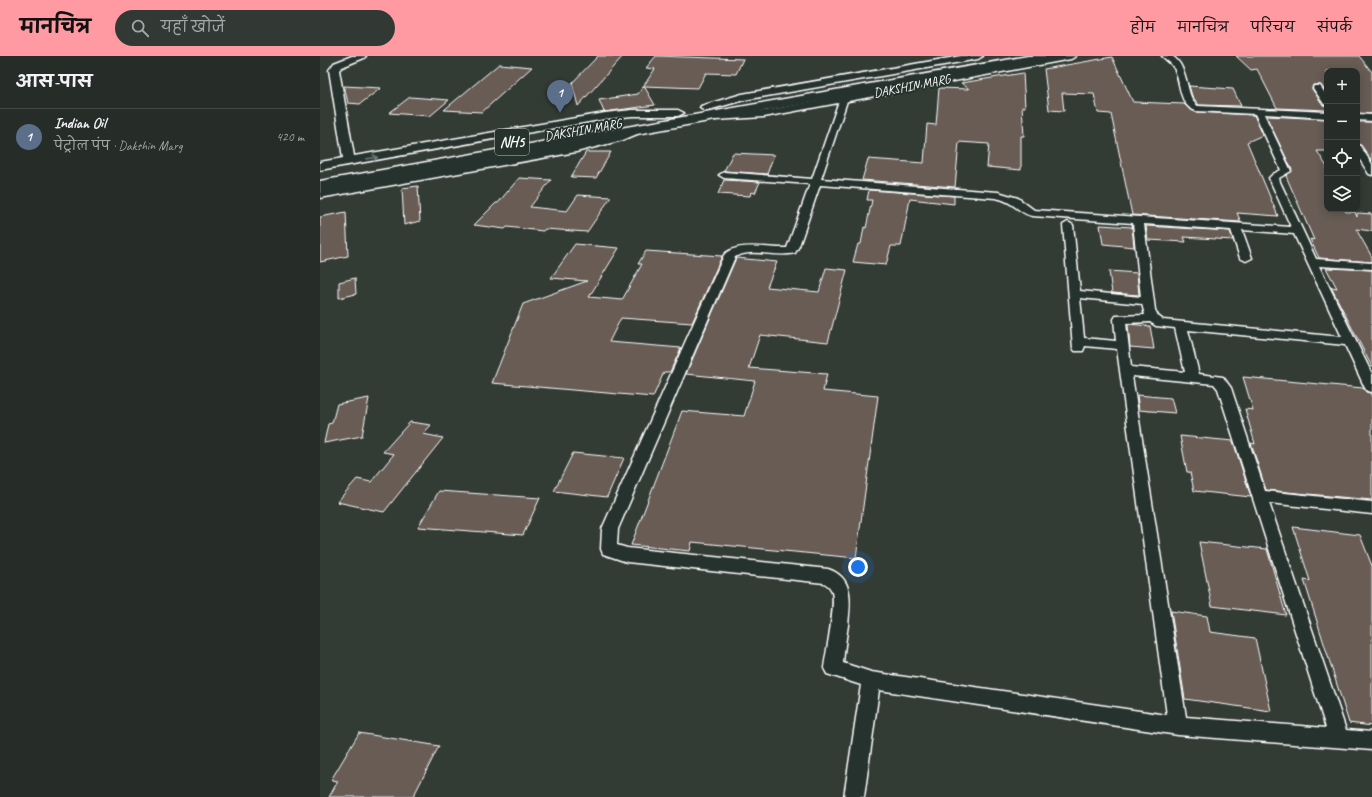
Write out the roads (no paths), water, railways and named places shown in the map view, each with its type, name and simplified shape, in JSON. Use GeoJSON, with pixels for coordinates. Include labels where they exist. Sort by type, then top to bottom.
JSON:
{"type":"FeatureCollection","features":[{"type":"Feature","properties":{"kind":"highway","name":"DAKSHIN MARG"},"geometry":{"type":"LineString","coordinates":[[320,186],[640,130],[705,113],[1014,56]]}},
{"type":"Feature","properties":{"kind":"highway","name":"DAKSHIN MARG"},"geometry":{"type":"LineString","coordinates":[[320,176],[678,113],[705,113],[1048,56]]}},
{"type":"Feature","properties":{"kind":"street"},"geometry":{"type":"LineString","coordinates":[[349,161],[334,70],[338,66],[361,56]]}},
{"type":"Feature","properties":{"kind":"street","name":"DAKSHIN MARG"},"geometry":{"type":"LineString","coordinates":[[705,113],[742,97],[978,56]]}},
{"type":"Feature","properties":{"kind":"street","name":"DAKSHIN MARG"},"geometry":{"type":"LineString","coordinates":[[705,113],[764,114],[1071,56]]}},
{"type":"Feature","properties":{"kind":"street"},"geometry":{"type":"LineString","coordinates":[[1166,56],[1174,59],[1178,65],[1190,105],[1196,108],[1324,115]]}},
{"type":"Feature","properties":{"kind":"street"},"geometry":{"type":"LineString","coordinates":[[1317,88],[1324,98]]}},
{"type":"Feature","properties":{"kind":"street"},"geometry":{"type":"LineString","coordinates":[[844,98],[791,251],[742,250],[734,251],[730,255],[610,529],[609,549],[627,555],[828,576],[837,582],[842,592],[833,668],[871,680],[1178,726],[1372,741]]}},
{"type":"Feature","properties":{"kind":"street"},"geometry":{"type":"LineString","coordinates":[[1258,111],[1286,168],[1284,173],[1276,175],[1274,178],[1275,182],[1351,342],[1368,371],[1372,388]]}},
{"type":"Feature","properties":{"kind":"street"},"geometry":{"type":"LineString","coordinates":[[320,166],[605,116],[632,113],[678,113]]}},
{"type":"Feature","properties":{"kind":"street"},"geometry":{"type":"LineString","coordinates":[[1360,117],[1372,118]]}},
{"type":"Feature","properties":{"kind":"street"},"geometry":{"type":"LineString","coordinates":[[320,194],[576,148],[620,138],[640,130]]}},
{"type":"Feature","properties":{"kind":"street"},"geometry":{"type":"LineString","coordinates":[[1360,153],[1372,172]]}},
{"type":"Feature","properties":{"kind":"street"},"geometry":{"type":"LineString","coordinates":[[724,175],[995,195],[1008,198],[1018,203],[1026,211],[1032,213],[1298,230]]}},
{"type":"Feature","properties":{"kind":"street"},"geometry":{"type":"LineString","coordinates":[[1138,220],[1148,310],[1152,318],[1160,324],[1351,342]]}},
{"type":"Feature","properties":{"kind":"street"},"geometry":{"type":"LineString","coordinates":[[1068,225],[1079,345],[1123,346]]}},
{"type":"Feature","properties":{"kind":"street"},"geometry":{"type":"LineString","coordinates":[[1235,226],[1246,258]]}},
{"type":"Feature","properties":{"kind":"street"},"geometry":{"type":"LineString","coordinates":[[1312,262],[1372,266]]}},
{"type":"Feature","properties":{"kind":"street"},"geometry":{"type":"LineString","coordinates":[[1074,294],[1148,302]]}},
{"type":"Feature","properties":{"kind":"street"},"geometry":{"type":"LineString","coordinates":[[1152,318],[1120,319],[1125,371],[1178,726]]}},
{"type":"Feature","properties":{"kind":"street"},"geometry":{"type":"LineString","coordinates":[[1181,326],[1194,378]]}},
{"type":"Feature","properties":{"kind":"street"},"geometry":{"type":"LineString","coordinates":[[1125,371],[1218,380],[1224,388],[1339,738]]}},
{"type":"Feature","properties":{"kind":"street"},"geometry":{"type":"LineString","coordinates":[[1260,496],[1372,508]]}},
{"type":"Feature","properties":{"kind":"street"},"geometry":{"type":"LineString","coordinates":[[854,797],[871,680]]}},
{"type":"Feature","properties":{"kind":"place","name":"Indian Oil"},"geometry":{"type":"Point","coordinates":[560,113]}}]}
